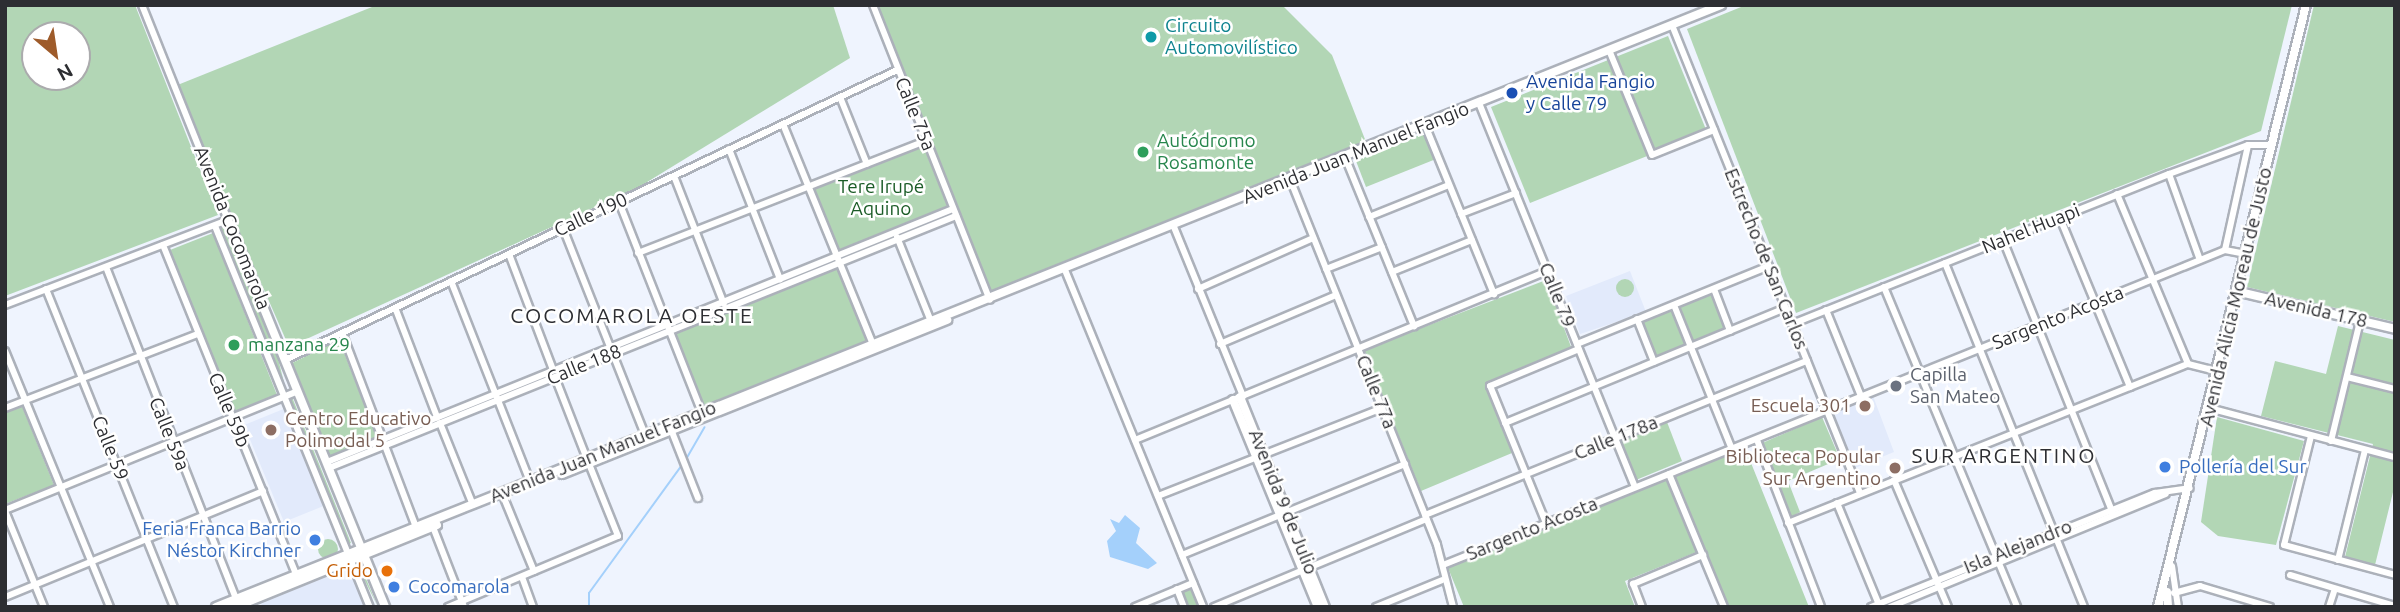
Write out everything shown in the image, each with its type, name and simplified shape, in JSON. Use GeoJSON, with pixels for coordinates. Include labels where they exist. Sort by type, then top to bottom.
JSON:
{"type":"FeatureCollection","features":[{"type":"Feature","properties":{"kind":"main road","name":"Avenida Juan Manuel Fangio"},"geometry":{"type":"LineString","coordinates":[[235,603],[296,574],[433,527],[645,435],[703,415],[1174,227],[1721,5]]}},
{"type":"Feature","properties":{"kind":"main road","name":"Avenida Alicia Moreau de Justo"},"geometry":{"type":"LineString","coordinates":[[2168,607],[2172,566],[2306,5]]}},
{"type":"Feature","properties":{"kind":"main road","name":"Avenida Cocomarola"},"geometry":{"type":"LineString","coordinates":[[229,220],[386,607]]}},
{"type":"Feature","properties":{"kind":"main road","name":"Avenida 178"},"geometry":{"type":"LineString","coordinates":[[2236,291],[2395,329]]}},
{"type":"Feature","properties":{"kind":"main road","name":"Avenida 9 de Julio"},"geometry":{"type":"LineString","coordinates":[[1239,398],[1283,514],[1325,607]]}},
{"type":"Feature","properties":{"kind":"main road","name":"Avenida Juan Manuel Fangio"},"geometry":{"type":"LineString","coordinates":[[363,551],[530,482],[672,432],[703,415]]}},
{"type":"Feature","properties":{"kind":"main road","name":"Avenida Juan Manuel Fangio"},"geometry":{"type":"LineString","coordinates":[[216,607],[235,603],[349,556]]}},
{"type":"Feature","properties":{"kind":"main road","name":"Avenida 9 de Julio"},"geometry":{"type":"LineString","coordinates":[[1306,569],[1318,607]]}},
{"type":"Feature","properties":{"kind":"main road","name":"Avenida Alicia Moreau de Justo"},"geometry":{"type":"LineString","coordinates":[[2158,607],[2170,591]]}},
{"type":"Feature","properties":{"kind":"street","name":"Avenida Cocomarola"},"geometry":{"type":"LineString","coordinates":[[142,5],[229,220]]}},
{"type":"Feature","properties":{"kind":"street","name":"Calle 75a"},"geometry":{"type":"LineString","coordinates":[[873,5],[990,300]]}},
{"type":"Feature","properties":{"kind":"street","name":"Estrecho de San Carlos"},"geometry":{"type":"LineString","coordinates":[[1672,25],[1860,493]]}},
{"type":"Feature","properties":{"kind":"street"},"geometry":{"type":"LineString","coordinates":[[1609,50],[1652,155],[1714,130]]}},
{"type":"Feature","properties":{"kind":"street","name":"Calle 190"},"geometry":{"type":"LineString","coordinates":[[285,360],[396,310],[451,281],[897,70]]}},
{"type":"Feature","properties":{"kind":"street"},"geometry":{"type":"LineString","coordinates":[[840,97],[867,164]]}},
{"type":"Feature","properties":{"kind":"street","name":"Calle 79"},"geometry":{"type":"LineString","coordinates":[[1479,103],[1635,487]]}},
{"type":"Feature","properties":{"kind":"street"},"geometry":{"type":"LineString","coordinates":[[783,124],[873,347]]}},
{"type":"Feature","properties":{"kind":"street"},"geometry":{"type":"LineString","coordinates":[[1425,125],[1494,294]]}},
{"type":"Feature","properties":{"kind":"street"},"geometry":{"type":"LineString","coordinates":[[638,253],[926,141]]}},
{"type":"Feature","properties":{"kind":"street"},"geometry":{"type":"LineString","coordinates":[[2245,254],[2225,250],[2248,145]]}},
{"type":"Feature","properties":{"kind":"street","name":"Nahel Huapi"},"geometry":{"type":"LineString","coordinates":[[1792,324],[2169,174],[2248,145],[2272,145]]}},
{"type":"Feature","properties":{"kind":"street"},"geometry":{"type":"LineString","coordinates":[[729,149],[780,279]]}},
{"type":"Feature","properties":{"kind":"street"},"geometry":{"type":"LineString","coordinates":[[1345,157],[1414,326]]}},
{"type":"Feature","properties":{"kind":"street"},"geometry":{"type":"LineString","coordinates":[[2169,174],[2200,260]]}},
{"type":"Feature","properties":{"kind":"street"},"geometry":{"type":"LineString","coordinates":[[674,176],[724,305]]}},
{"type":"Feature","properties":{"kind":"street","name":"Calle 77a"},"geometry":{"type":"LineString","coordinates":[[1290,179],[1426,517],[1443,565],[1442,580],[1452,607]]}},
{"type":"Feature","properties":{"kind":"street"},"geometry":{"type":"LineString","coordinates":[[1369,217],[1449,185]]}},
{"type":"Feature","properties":{"kind":"street"},"geometry":{"type":"LineString","coordinates":[[1461,214],[1516,193]]}},
{"type":"Feature","properties":{"kind":"street"},"geometry":{"type":"LineString","coordinates":[[2117,194],[2188,364]]}},
{"type":"Feature","properties":{"kind":"street"},"geometry":{"type":"LineString","coordinates":[[619,202],[703,415]]}},
{"type":"Feature","properties":{"kind":"street","name":"Calle 188"},"geometry":{"type":"LineString","coordinates":[[328,465],[954,213]]}},
{"type":"Feature","properties":{"kind":"street"},"geometry":{"type":"LineString","coordinates":[[2060,218],[2130,387]]}},
{"type":"Feature","properties":{"kind":"street"},"geometry":{"type":"LineString","coordinates":[[5,305],[229,220]]}},
{"type":"Feature","properties":{"kind":"street"},"geometry":{"type":"LineString","coordinates":[[215,226],[370,607]]}},
{"type":"Feature","properties":{"kind":"street"},"geometry":{"type":"LineString","coordinates":[[1174,227],[1239,398]]}},
{"type":"Feature","properties":{"kind":"street"},"geometry":{"type":"LineString","coordinates":[[563,228],[645,435]]}},
{"type":"Feature","properties":{"kind":"street"},"geometry":{"type":"LineString","coordinates":[[897,236],[932,323]]}},
{"type":"Feature","properties":{"kind":"street"},"geometry":{"type":"LineString","coordinates":[[1198,289],[1313,238]]}},
{"type":"Feature","properties":{"kind":"street"},"geometry":{"type":"LineString","coordinates":[[1392,272],[1472,240]]}},
{"type":"Feature","properties":{"kind":"street"},"geometry":{"type":"LineString","coordinates":[[2003,240],[2113,513]]}},
{"type":"Feature","properties":{"kind":"street","name":"Calle 59b"},"geometry":{"type":"LineString","coordinates":[[163,245],[296,574]]}},
{"type":"Feature","properties":{"kind":"street"},"geometry":{"type":"LineString","coordinates":[[1326,269],[1382,247]]}},
{"type":"Feature","properties":{"kind":"street","name":"Sargento Acosta"},"geometry":{"type":"LineString","coordinates":[[1443,565],[2225,250]]}},
{"type":"Feature","properties":{"kind":"street"},"geometry":{"type":"LineString","coordinates":[[448,607],[463,604],[534,571],[618,537],[509,254]]}},
{"type":"Feature","properties":{"kind":"street","name":"Calle 188"},"geometry":{"type":"LineString","coordinates":[[724,305],[780,279],[838,259]]}},
{"type":"Feature","properties":{"kind":"street"},"geometry":{"type":"LineString","coordinates":[[1945,263],[1982,348],[2084,607]]}},
{"type":"Feature","properties":{"kind":"street"},"geometry":{"type":"LineString","coordinates":[[1546,523],[1490,386],[1637,319],[1769,266]]}},
{"type":"Feature","properties":{"kind":"street","name":"Calle 59a"},"geometry":{"type":"LineString","coordinates":[[106,267],[235,603]]}},
{"type":"Feature","properties":{"kind":"street"},"geometry":{"type":"LineString","coordinates":[[1065,270],[1203,607]]}},
{"type":"Feature","properties":{"kind":"street"},"geometry":{"type":"LineString","coordinates":[[1135,440],[1548,271]]}},
{"type":"Feature","properties":{"kind":"street"},"geometry":{"type":"LineString","coordinates":[[451,281],[530,482]]}},
{"type":"Feature","properties":{"kind":"street"},"geometry":{"type":"LineString","coordinates":[[1884,287],[1992,558],[2000,564],[2017,607]]}},
{"type":"Feature","properties":{"kind":"street","name":"Calle 59"},"geometry":{"type":"LineString","coordinates":[[46,289],[174,607]]}},
{"type":"Feature","properties":{"kind":"street"},"geometry":{"type":"LineString","coordinates":[[1714,289],[1730,331]]}},
{"type":"Feature","properties":{"kind":"street"},"geometry":{"type":"LineString","coordinates":[[1220,344],[1336,295]]}},
{"type":"Feature","properties":{"kind":"street"},"geometry":{"type":"LineString","coordinates":[[1674,304],[1732,449]]}},
{"type":"Feature","properties":{"kind":"street"},"geometry":{"type":"LineString","coordinates":[[1505,423],[1786,309]]}},
{"type":"Feature","properties":{"kind":"street"},"geometry":{"type":"LineString","coordinates":[[396,310],[473,505]]}},
{"type":"Feature","properties":{"kind":"street"},"geometry":{"type":"LineString","coordinates":[[1826,310],[1861,396]]}},
{"type":"Feature","properties":{"kind":"street"},"geometry":{"type":"LineString","coordinates":[[1637,319],[1654,362]]}},
{"type":"Feature","properties":{"kind":"street"},"geometry":{"type":"LineString","coordinates":[[2331,441],[2360,321]]}},
{"type":"Feature","properties":{"kind":"street"},"geometry":{"type":"LineString","coordinates":[[5,408],[198,334]]}},
{"type":"Feature","properties":{"kind":"street"},"geometry":{"type":"LineString","coordinates":[[343,335],[416,527]]}},
{"type":"Feature","properties":{"kind":"street"},"geometry":{"type":"LineString","coordinates":[[5,351],[110,607]]}},
{"type":"Feature","properties":{"kind":"street","name":"Calle 178a"},"geometry":{"type":"LineString","coordinates":[[1214,607],[1526,474],[1807,361]]}},
{"type":"Feature","properties":{"kind":"street"},"geometry":{"type":"LineString","coordinates":[[1788,523],[2188,364],[2217,372]]}},
{"type":"Feature","properties":{"kind":"street"},"geometry":{"type":"LineString","coordinates":[[2347,377],[2395,389]]}},
{"type":"Feature","properties":{"kind":"street"},"geometry":{"type":"LineString","coordinates":[[44,607],[5,511],[298,391]]}},
{"type":"Feature","properties":{"kind":"street"},"geometry":{"type":"LineString","coordinates":[[1158,496],[1382,408]]}},
{"type":"Feature","properties":{"kind":"street"},"geometry":{"type":"LineString","coordinates":[[2209,408],[2395,457]]}},
{"type":"Feature","properties":{"kind":"street"},"geometry":{"type":"LineString","coordinates":[[672,432],[698,498]]}},
{"type":"Feature","properties":{"kind":"street"},"geometry":{"type":"LineString","coordinates":[[2311,436],[2284,545],[2395,575]]}},
{"type":"Feature","properties":{"kind":"street"},"geometry":{"type":"LineString","coordinates":[[1756,440],[1821,607]]}},
{"type":"Feature","properties":{"kind":"street"},"geometry":{"type":"LineString","coordinates":[[2338,560],[2365,450]]}},
{"type":"Feature","properties":{"kind":"street"},"geometry":{"type":"LineString","coordinates":[[1182,555],[1405,464]]}},
{"type":"Feature","properties":{"kind":"street"},"geometry":{"type":"LineString","coordinates":[[1669,474],[1724,607]]}},
{"type":"Feature","properties":{"kind":"street"},"geometry":{"type":"LineString","coordinates":[[1894,480],[1948,607]]}},
{"type":"Feature","properties":{"kind":"street","name":"Isla Alejandro"},"geometry":{"type":"LineString","coordinates":[[1890,607],[1992,558],[2191,487]]}},
{"type":"Feature","properties":{"kind":"street"},"geometry":{"type":"LineString","coordinates":[[5,597],[263,491]]}},
{"type":"Feature","properties":{"kind":"street"},"geometry":{"type":"LineString","coordinates":[[504,498],[534,571]]}},
{"type":"Feature","properties":{"kind":"street"},"geometry":{"type":"LineString","coordinates":[[1838,503],[1879,605]]}},
{"type":"Feature","properties":{"kind":"street"},"geometry":{"type":"LineString","coordinates":[[433,527],[463,604]]}},
{"type":"Feature","properties":{"kind":"street","name":"Isla Alejandro"},"geometry":{"type":"LineString","coordinates":[[1871,607],[2000,564],[2057,536]]}},
{"type":"Feature","properties":{"kind":"street"},"geometry":{"type":"LineString","coordinates":[[1642,607],[1633,584],[1703,555]]}},
{"type":"Feature","properties":{"kind":"street"},"geometry":{"type":"LineString","coordinates":[[2290,575],[2395,606]]}},
{"type":"Feature","properties":{"kind":"street"},"geometry":{"type":"LineString","coordinates":[[522,577],[533,607]]}},
{"type":"Feature","properties":{"kind":"street"},"geometry":{"type":"LineString","coordinates":[[1376,607],[1442,580]]}},
{"type":"Feature","properties":{"kind":"street"},"geometry":{"type":"LineString","coordinates":[[1135,607],[1193,583]]}},
{"type":"Feature","properties":{"kind":"street"},"geometry":{"type":"LineString","coordinates":[[2178,607],[2170,591],[2200,586],[2270,607]]}},
{"type":"Feature","properties":{"kind":"street"},"geometry":{"type":"LineString","coordinates":[[1177,589],[1184,607]]}},
{"type":"Feature","properties":{"kind":"street"},"geometry":{"type":"LineString","coordinates":[[2329,607],[2335,589]]}},
{"type":"Feature","properties":{"kind":"shaded area"},"geometry":{"type":"Polygon","coordinates":[[[1630,271],[1646,312],[1580,334],[1566,296],[1630,271]]]}},
{"type":"Feature","properties":{"kind":"shaded area"},"geometry":{"type":"Polygon","coordinates":[[[1873,396],[1894,452],[1855,468],[1830,413],[1873,396]]]}},
{"type":"Feature","properties":{"kind":"shaded area"},"geometry":{"type":"Polygon","coordinates":[[[286,408],[326,505],[284,522],[244,425],[286,408]]]}},
{"type":"Feature","properties":{"kind":"shaded area"},"geometry":{"type":"Polygon","coordinates":[[[349,562],[367,607],[264,607],[257,600],[349,562]]]}},
{"type":"Feature","properties":{"kind":"green space"},"geometry":{"type":"Polygon","coordinates":[[[5,5],[135,5],[218,215],[5,296],[5,5]]]}},
{"type":"Feature","properties":{"kind":"green space"},"geometry":{"type":"Polygon","coordinates":[[[377,5],[833,5],[850,58],[639,187],[289,347],[175,86],[377,5]]]}},
{"type":"Feature","properties":{"kind":"green space","name":"Autódromo Rosamonte"},"geometry":{"type":"Polygon","coordinates":[[[872,5],[1282,5],[1332,55],[1368,147],[990,300],[872,5]]]}},
{"type":"Feature","properties":{"kind":"green space"},"geometry":{"type":"Polygon","coordinates":[[[1746,5],[2292,5],[2261,131],[1796,313],[1687,29],[1746,5]]]}},
{"type":"Feature","properties":{"kind":"green space"},"geometry":{"type":"Polygon","coordinates":[[[2314,5],[2395,5],[2395,322],[2247,287],[2314,5]]]}},
{"type":"Feature","properties":{"kind":"green space"},"geometry":{"type":"Polygon","coordinates":[[[1668,36],[1707,132],[1530,203],[1491,107],[1668,36]]]}},
{"type":"Feature","properties":{"kind":"green space"},"geometry":{"type":"Polygon","coordinates":[[[1425,133],[1436,159],[1366,187],[1356,161],[1425,133]]]}},
{"type":"Feature","properties":{"kind":"green space","name":"Tere Irupé Aquino"},"geometry":{"type":"Polygon","coordinates":[[[923,145],[948,208],[838,251],[813,188],[923,145]]]}},
{"type":"Feature","properties":{"kind":"green space"},"geometry":{"type":"Polygon","coordinates":[[[223,227],[276,351],[286,390],[219,229],[223,227]]]}},
{"type":"Feature","properties":{"kind":"green space"},"geometry":{"type":"Polygon","coordinates":[[[213,233],[277,395],[234,412],[170,250],[213,233]]]}},
{"type":"Feature","properties":{"kind":"green space"},"geometry":{"type":"Polygon","coordinates":[[[838,267],[867,341],[703,408],[673,333],[838,267]]]}},
{"type":"Feature","properties":{"kind":"green space"},"geometry":{"type":"Polygon","coordinates":[[[1625,279],[1631,282],[1634,288],[1631,294],[1625,297],[1619,294],[1616,288],[1619,282],[1625,279]]]}},
{"type":"Feature","properties":{"kind":"green space"},"geometry":{"type":"Polygon","coordinates":[[[1546,280],[1573,352],[1486,385],[1512,453],[1421,491],[1364,350],[1546,280]]]}},
{"type":"Feature","properties":{"kind":"green space"},"geometry":{"type":"Polygon","coordinates":[[[1711,294],[1726,329],[1694,342],[1679,307],[1711,294]]]}},
{"type":"Feature","properties":{"kind":"green space"},"geometry":{"type":"Polygon","coordinates":[[[1673,309],[1687,344],[1655,357],[1641,322],[1673,309]]]}},
{"type":"Feature","properties":{"kind":"green space"},"geometry":{"type":"Polygon","coordinates":[[[2338,326],[2395,340],[2395,484],[2375,565],[2345,557],[2373,444],[2261,416],[2275,361],[2326,374],[2338,326]]]}},
{"type":"Feature","properties":{"kind":"green space"},"geometry":{"type":"Polygon","coordinates":[[[339,340],[377,437],[328,457],[290,364],[339,340]]]}},
{"type":"Feature","properties":{"kind":"green space"},"geometry":{"type":"Polygon","coordinates":[[[292,397],[351,543],[347,545],[288,399],[292,397]]]}},
{"type":"Feature","properties":{"kind":"green space"},"geometry":{"type":"Polygon","coordinates":[[[22,406],[54,485],[5,504],[5,413],[22,406]]]}},
{"type":"Feature","properties":{"kind":"green space"},"geometry":{"type":"Polygon","coordinates":[[[1822,417],[1840,459],[1788,481],[1800,512],[1791,517],[1760,444],[1822,417]]]}},
{"type":"Feature","properties":{"kind":"green space"},"geometry":{"type":"Polygon","coordinates":[[[2217,417],[2304,441],[2276,545],[2218,536],[2201,522],[2217,417]]]}},
{"type":"Feature","properties":{"kind":"green space"},"geometry":{"type":"Polygon","coordinates":[[[1667,422],[1682,461],[1636,480],[1620,440],[1667,422]]]}},
{"type":"Feature","properties":{"kind":"green space"},"geometry":{"type":"Polygon","coordinates":[[[1745,448],[1809,607],[1728,607],[1704,549],[1625,581],[1635,607],[1464,607],[1448,568],[1745,448]]]}},
{"type":"Feature","properties":{"kind":"green space"},"geometry":{"type":"Polygon","coordinates":[[[328,539],[335,542],[338,549],[335,556],[328,559],[321,556],[318,549],[321,542],[328,539]]]}},
{"type":"Feature","properties":{"kind":"green space"},"geometry":{"type":"Polygon","coordinates":[[[358,560],[378,607],[355,561],[358,560]]]}},
{"type":"Feature","properties":{"kind":"green space"},"geometry":{"type":"Polygon","coordinates":[[[1192,586],[1201,607],[1186,607],[1179,591],[1192,586]]]}},
{"type":"Feature","properties":{"kind":"water"},"geometry":{"type":"Polygon","coordinates":[[[1125,515],[1140,528],[1136,543],[1157,563],[1148,569],[1110,557],[1107,541],[1116,531],[1110,519],[1119,523],[1125,515]]]}},
{"type":"Feature","properties":{"kind":"waterway"},"geometry":{"type":"LineString","coordinates":[[685,461],[705,427]]}},
{"type":"Feature","properties":{"kind":"waterway"},"geometry":{"type":"LineString","coordinates":[[589,607],[589,593],[682,465]]}},
{"type":"Feature","properties":{"kind":"place","name":"Circuito Automovilístico"},"geometry":{"type":"Point","coordinates":[1151,37]}},
{"type":"Feature","properties":{"kind":"place","name":"Avenida Fangio y Calle 79"},"geometry":{"type":"Point","coordinates":[1512,93]}},
{"type":"Feature","properties":{"kind":"place","name":"Autódromo Rosamonte"},"geometry":{"type":"Point","coordinates":[1143,152]}},
{"type":"Feature","properties":{"kind":"place","name":"manzana 29"},"geometry":{"type":"Point","coordinates":[234,345]}},
{"type":"Feature","properties":{"kind":"place","name":"Capilla San Mateo"},"geometry":{"type":"Point","coordinates":[1896,386]}},
{"type":"Feature","properties":{"kind":"place","name":"Escuela 301"},"geometry":{"type":"Point","coordinates":[1865,406]}},
{"type":"Feature","properties":{"kind":"place","name":"Centro Educativo Polimodal 5"},"geometry":{"type":"Point","coordinates":[271,430]}},
{"type":"Feature","properties":{"kind":"place","name":"Pollería del Sur"},"geometry":{"type":"Point","coordinates":[2165,467]}},
{"type":"Feature","properties":{"kind":"place","name":"Biblioteca Popular Sur Argentino"},"geometry":{"type":"Point","coordinates":[1895,468]}},
{"type":"Feature","properties":{"kind":"place","name":"Feria Franca Barrio Néstor Kirchner"},"geometry":{"type":"Point","coordinates":[315,540]}},
{"type":"Feature","properties":{"kind":"place","name":"Grido"},"geometry":{"type":"Point","coordinates":[387,571]}},
{"type":"Feature","properties":{"kind":"place","name":"Cocomarola"},"geometry":{"type":"Point","coordinates":[394,587]}},
{"type":"Feature","properties":{"kind":"district","name":"COCOMAROLA OESTE"},"geometry":{"type":"Point","coordinates":[632,315]}},
{"type":"Feature","properties":{"kind":"district","name":"SUR ARGENTINO"},"geometry":{"type":"Point","coordinates":[2004,455]}}]}
